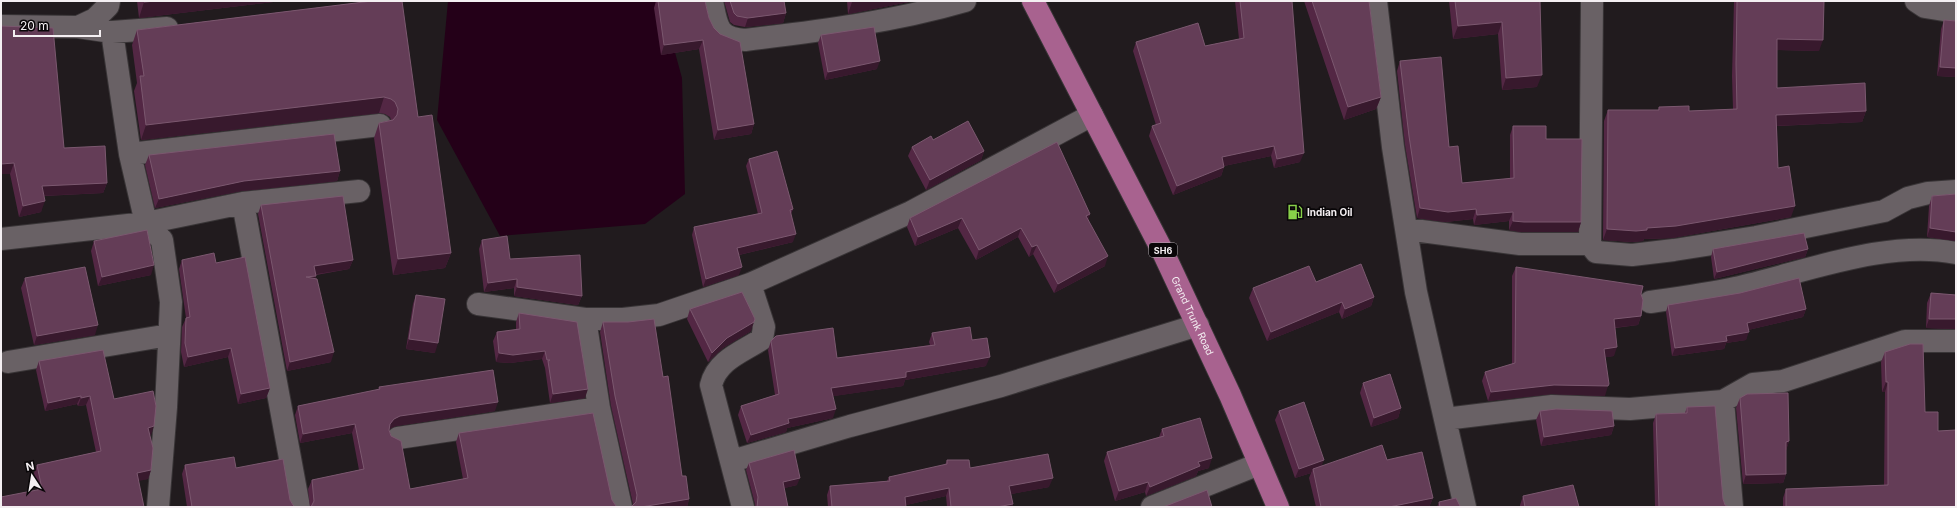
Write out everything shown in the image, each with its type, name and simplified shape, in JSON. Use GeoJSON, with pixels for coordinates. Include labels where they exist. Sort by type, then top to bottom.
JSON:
{"type":"FeatureCollection","features":[{"type":"Feature","properties":{"kind":"main road","name":"Grand Trunk Road"},"geometry":{"type":"LineString","coordinates":[[1033,1],[1163,252],[1198,325],[1278,507]]}},
{"type":"Feature","properties":{"kind":"street"},"geometry":{"type":"LineString","coordinates":[[78,28],[94,19],[108,6],[109,1]]}},
{"type":"Feature","properties":{"kind":"street"},"geometry":{"type":"LineString","coordinates":[[712,1],[718,26],[723,34],[731,39],[745,40],[864,25],[928,12],[965,1]]}},
{"type":"Feature","properties":{"kind":"street"},"geometry":{"type":"LineString","coordinates":[[1376,1],[1393,147],[1416,292],[1465,507]]}},
{"type":"Feature","properties":{"kind":"street"},"geometry":{"type":"LineString","coordinates":[[1592,1],[1590,244],[1596,252],[1632,255],[1756,237],[1884,212],[1908,198],[1928,193],[1956,191]]}},
{"type":"Feature","properties":{"kind":"street"},"geometry":{"type":"LineString","coordinates":[[1916,1],[1925,7],[1956,12]]}},
{"type":"Feature","properties":{"kind":"street"},"geometry":{"type":"LineString","coordinates":[[1,26],[78,28],[112,32],[185,26]]}},
{"type":"Feature","properties":{"kind":"street"},"geometry":{"type":"LineString","coordinates":[[112,32],[130,154],[146,223],[162,240],[171,302],[166,407],[158,507]]}},
{"type":"Feature","properties":{"kind":"street"},"geometry":{"type":"LineString","coordinates":[[478,304],[585,319],[623,319],[659,315],[750,284],[912,212],[1092,115]]}},
{"type":"Feature","properties":{"kind":"street"},"geometry":{"type":"LineString","coordinates":[[130,154],[380,125]]}},
{"type":"Feature","properties":{"kind":"street"},"geometry":{"type":"LineString","coordinates":[[1,240],[146,223],[244,203],[359,190]]}},
{"type":"Feature","properties":{"kind":"street"},"geometry":{"type":"LineString","coordinates":[[244,203],[299,507]]}},
{"type":"Feature","properties":{"kind":"street"},"geometry":{"type":"LineString","coordinates":[[1406,229],[1520,244],[1590,244]]}},
{"type":"Feature","properties":{"kind":"street"},"geometry":{"type":"LineString","coordinates":[[1650,302],[1734,288],[1835,262],[1900,251],[1936,249],[1956,253]]}},
{"type":"Feature","properties":{"kind":"street"},"geometry":{"type":"LineString","coordinates":[[744,507],[711,385],[714,374],[727,360],[762,339],[764,327],[750,284]]}},
{"type":"Feature","properties":{"kind":"street"},"geometry":{"type":"LineString","coordinates":[[585,319],[599,408],[620,507]]}},
{"type":"Feature","properties":{"kind":"street"},"geometry":{"type":"LineString","coordinates":[[732,461],[850,426],[1001,386],[1198,325]]}},
{"type":"Feature","properties":{"kind":"street"},"geometry":{"type":"LineString","coordinates":[[8,362],[169,335]]}},
{"type":"Feature","properties":{"kind":"street"},"geometry":{"type":"LineString","coordinates":[[1445,419],[1552,406],[1630,409],[1723,401],[1753,384],[1783,381],[1905,341],[1956,341]]}},
{"type":"Feature","properties":{"kind":"street"},"geometry":{"type":"LineString","coordinates":[[1723,401],[1732,507]]}},
{"type":"Feature","properties":{"kind":"street"},"geometry":{"type":"LineString","coordinates":[[398,438],[599,408]]}},
{"type":"Feature","properties":{"kind":"street"},"geometry":{"type":"LineString","coordinates":[[1152,507],[1259,464]]}},
{"type":"Feature","properties":{"kind":"shaded area"},"geometry":{"type":"Polygon","coordinates":[[[448,1],[661,1],[682,78],[685,194],[645,224],[500,236],[437,120],[448,1]]]}},
{"type":"Feature","properties":{"kind":"building"},"geometry":{"type":"Polygon","coordinates":[[[372,1],[402,1],[418,117],[432,115],[451,253],[398,259],[379,123],[393,120],[397,115],[398,109],[395,102],[391,99],[384,97],[146,125],[140,76],[144,76],[137,30],[372,1]]]}},
{"type":"Feature","properties":{"kind":"building"},"geometry":{"type":"Polygon","coordinates":[[[658,1],[705,1],[709,18],[714,28],[720,34],[740,42],[754,124],[718,130],[703,40],[664,45],[658,1]]]}},
{"type":"Feature","properties":{"kind":"building"},"geometry":{"type":"Polygon","coordinates":[[[730,1],[784,1],[786,13],[748,18],[737,16],[734,13],[730,1]]]}},
{"type":"Feature","properties":{"kind":"building"},"geometry":{"type":"Polygon","coordinates":[[[1240,1],[1292,1],[1304,153],[1277,159],[1274,146],[1222,157],[1224,167],[1177,186],[1152,126],[1161,123],[1136,42],[1198,23],[1205,46],[1244,38],[1240,1]]]}},
{"type":"Feature","properties":{"kind":"building"},"geometry":{"type":"Polygon","coordinates":[[[1312,1],[1369,1],[1381,97],[1348,107],[1312,1]]]}},
{"type":"Feature","properties":{"kind":"building"},"geometry":{"type":"Polygon","coordinates":[[[1455,1],[1540,1],[1542,75],[1506,78],[1502,22],[1458,26],[1455,1]]]}},
{"type":"Feature","properties":{"kind":"building"},"geometry":{"type":"Polygon","coordinates":[[[1737,1],[1824,1],[1823,40],[1777,39],[1777,88],[1865,83],[1866,111],[1776,115],[1778,168],[1789,166],[1795,206],[1676,226],[1647,228],[1647,230],[1636,231],[1607,229],[1608,110],[1659,110],[1659,107],[1689,106],[1689,111],[1737,109],[1737,1]]]}},
{"type":"Feature","properties":{"kind":"building"},"geometry":{"type":"Polygon","coordinates":[[[1944,20],[1956,21],[1956,68],[1940,67],[1944,20]]]}},
{"type":"Feature","properties":{"kind":"building"},"geometry":{"type":"Polygon","coordinates":[[[1,26],[53,28],[64,148],[105,146],[107,183],[42,186],[45,201],[23,206],[14,163],[1,164],[1,26]]]}},
{"type":"Feature","properties":{"kind":"building"},"geometry":{"type":"Polygon","coordinates":[[[874,27],[880,61],[828,72],[821,35],[874,27]]]}},
{"type":"Feature","properties":{"kind":"building"},"geometry":{"type":"Polygon","coordinates":[[[1441,57],[1449,147],[1458,146],[1462,183],[1514,178],[1513,126],[1546,126],[1546,139],[1582,139],[1581,222],[1524,222],[1513,221],[1513,212],[1477,215],[1476,209],[1448,212],[1420,208],[1400,61],[1441,57]]]}},
{"type":"Feature","properties":{"kind":"building"},"geometry":{"type":"Polygon","coordinates":[[[968,121],[984,151],[930,180],[912,147],[931,136],[933,140],[968,121]]]}},
{"type":"Feature","properties":{"kind":"building"},"geometry":{"type":"Polygon","coordinates":[[[334,134],[340,171],[244,181],[159,199],[149,155],[334,134]]]}},
{"type":"Feature","properties":{"kind":"building"},"geometry":{"type":"Polygon","coordinates":[[[1057,142],[1090,214],[1086,216],[1108,256],[1058,284],[1037,245],[1032,247],[1021,228],[979,250],[962,218],[918,237],[910,218],[1057,142]]]}},
{"type":"Feature","properties":{"kind":"building"},"geometry":{"type":"Polygon","coordinates":[[[777,151],[793,209],[790,210],[796,234],[737,248],[742,267],[706,279],[694,227],[762,213],[749,159],[777,151]]]}},
{"type":"Feature","properties":{"kind":"building"},"geometry":{"type":"Polygon","coordinates":[[[1956,194],[1956,232],[1930,228],[1932,196],[1956,194]]]}},
{"type":"Feature","properties":{"kind":"building"},"geometry":{"type":"Polygon","coordinates":[[[343,196],[353,260],[314,266],[316,276],[306,277],[317,279],[334,352],[290,362],[261,205],[343,196]]]}},
{"type":"Feature","properties":{"kind":"building"},"geometry":{"type":"Polygon","coordinates":[[[147,230],[154,265],[102,277],[94,241],[147,230]]]}},
{"type":"Feature","properties":{"kind":"building"},"geometry":{"type":"Polygon","coordinates":[[[1804,233],[1808,249],[1717,272],[1713,249],[1804,233]]]}},
{"type":"Feature","properties":{"kind":"building"},"geometry":{"type":"Polygon","coordinates":[[[507,236],[510,259],[580,255],[582,296],[517,287],[517,279],[488,283],[482,240],[507,236]]]}},
{"type":"Feature","properties":{"kind":"building"},"geometry":{"type":"Polygon","coordinates":[[[214,253],[216,263],[245,257],[270,388],[241,394],[231,348],[188,357],[185,343],[186,318],[190,317],[182,260],[214,253]]]}},
{"type":"Feature","properties":{"kind":"building"},"geometry":{"type":"Polygon","coordinates":[[[1361,264],[1374,297],[1345,309],[1342,302],[1271,332],[1253,288],[1309,266],[1316,282],[1361,264]]]}},
{"type":"Feature","properties":{"kind":"building"},"geometry":{"type":"Polygon","coordinates":[[[85,267],[98,325],[37,336],[25,278],[85,267]]]}},
{"type":"Feature","properties":{"kind":"building"},"geometry":{"type":"Polygon","coordinates":[[[1516,267],[1643,286],[1641,294],[1643,300],[1641,316],[1614,319],[1617,347],[1604,349],[1609,384],[1608,386],[1554,385],[1491,392],[1485,372],[1515,363],[1516,267]]]}},
{"type":"Feature","properties":{"kind":"building"},"geometry":{"type":"Polygon","coordinates":[[[1799,278],[1806,309],[1747,323],[1749,332],[1726,336],[1727,341],[1675,348],[1668,305],[1740,293],[1799,278]]]}},
{"type":"Feature","properties":{"kind":"building"},"geometry":{"type":"Polygon","coordinates":[[[742,292],[755,319],[754,322],[727,338],[712,353],[690,309],[742,292]]]}},
{"type":"Feature","properties":{"kind":"building"},"geometry":{"type":"Polygon","coordinates":[[[1931,293],[1956,295],[1956,319],[1929,319],[1931,293]]]}},
{"type":"Feature","properties":{"kind":"building"},"geometry":{"type":"Polygon","coordinates":[[[416,295],[445,299],[438,343],[409,339],[416,295]]]}},
{"type":"Feature","properties":{"kind":"building"},"geometry":{"type":"Polygon","coordinates":[[[519,313],[577,322],[588,389],[553,394],[548,361],[550,360],[547,360],[545,351],[513,355],[499,353],[497,332],[520,329],[519,313]]]}},
{"type":"Feature","properties":{"kind":"building"},"geometry":{"type":"Polygon","coordinates":[[[654,319],[663,377],[668,376],[682,476],[686,476],[689,499],[641,507],[631,507],[636,502],[637,495],[615,396],[603,322],[628,322],[654,319]]]}},
{"type":"Feature","properties":{"kind":"building"},"geometry":{"type":"Polygon","coordinates":[[[970,327],[972,340],[987,338],[990,357],[906,372],[906,377],[831,388],[836,409],[788,419],[789,423],[751,435],[741,406],[779,394],[771,341],[776,336],[833,328],[837,358],[935,345],[932,333],[970,327]]]}},
{"type":"Feature","properties":{"kind":"building"},"geometry":{"type":"Polygon","coordinates":[[[1910,344],[1923,344],[1925,412],[1938,412],[1938,431],[1956,430],[1956,507],[1786,507],[1786,489],[1888,485],[1888,382],[1886,382],[1885,352],[1910,344]]]}},
{"type":"Feature","properties":{"kind":"building"},"geometry":{"type":"Polygon","coordinates":[[[103,350],[114,399],[153,391],[156,406],[154,426],[148,428],[153,448],[151,470],[137,473],[144,507],[1,507],[1,497],[42,489],[37,465],[101,451],[90,396],[81,398],[81,396],[48,403],[39,361],[103,350]]]}},
{"type":"Feature","properties":{"kind":"building"},"geometry":{"type":"Polygon","coordinates":[[[493,370],[498,402],[400,416],[394,419],[390,424],[389,430],[391,436],[401,441],[410,489],[468,478],[459,433],[593,413],[612,500],[617,507],[311,507],[314,501],[312,480],[364,469],[355,424],[303,434],[298,406],[380,389],[379,387],[493,370]]]}},
{"type":"Feature","properties":{"kind":"building"},"geometry":{"type":"Polygon","coordinates":[[[1390,374],[1401,408],[1374,418],[1363,383],[1390,374]]]}},
{"type":"Feature","properties":{"kind":"building"},"geometry":{"type":"Polygon","coordinates":[[[1788,393],[1789,441],[1786,442],[1786,474],[1746,475],[1740,398],[1747,394],[1788,393]]]}},
{"type":"Feature","properties":{"kind":"building"},"geometry":{"type":"Polygon","coordinates":[[[1304,402],[1324,460],[1299,469],[1279,411],[1304,402]]]}},
{"type":"Feature","properties":{"kind":"building"},"geometry":{"type":"Polygon","coordinates":[[[1715,406],[1723,499],[1725,505],[1729,507],[1659,507],[1656,414],[1687,413],[1687,407],[1715,406]]]}},
{"type":"Feature","properties":{"kind":"building"},"geometry":{"type":"Polygon","coordinates":[[[1556,409],[1612,411],[1614,426],[1544,437],[1540,411],[1556,409]]]}},
{"type":"Feature","properties":{"kind":"building"},"geometry":{"type":"Polygon","coordinates":[[[1200,418],[1212,458],[1198,462],[1200,466],[1150,487],[1148,482],[1119,491],[1107,452],[1164,436],[1162,429],[1200,418]]]}},
{"type":"Feature","properties":{"kind":"building"},"geometry":{"type":"Polygon","coordinates":[[[1382,445],[1387,460],[1422,452],[1433,498],[1389,507],[1321,507],[1313,469],[1382,445]]]}},
{"type":"Feature","properties":{"kind":"building"},"geometry":{"type":"Polygon","coordinates":[[[794,450],[800,478],[783,482],[788,507],[757,507],[758,497],[749,463],[794,450]]]}},
{"type":"Feature","properties":{"kind":"building"},"geometry":{"type":"Polygon","coordinates":[[[1048,454],[1053,478],[1009,486],[1013,504],[997,507],[951,507],[949,488],[905,497],[906,507],[832,507],[830,486],[890,481],[889,477],[947,464],[947,460],[969,460],[970,468],[1048,454]]]}},
{"type":"Feature","properties":{"kind":"building"},"geometry":{"type":"Polygon","coordinates":[[[234,457],[236,468],[283,459],[290,500],[295,507],[192,507],[185,465],[234,457]]]}},
{"type":"Feature","properties":{"kind":"building"},"geometry":{"type":"Polygon","coordinates":[[[1573,485],[1579,507],[1525,507],[1523,496],[1573,485]]]}},
{"type":"Feature","properties":{"kind":"building"},"geometry":{"type":"Polygon","coordinates":[[[1207,490],[1212,507],[1163,507],[1207,490]]]}},
{"type":"Feature","properties":{"kind":"building"},"geometry":{"type":"Polygon","coordinates":[[[1456,498],[1461,507],[1440,507],[1439,502],[1456,498]]]}},
{"type":"Feature","properties":{"kind":"place","name":"Indian Oil"},"geometry":{"type":"Point","coordinates":[1295,212]}}]}
